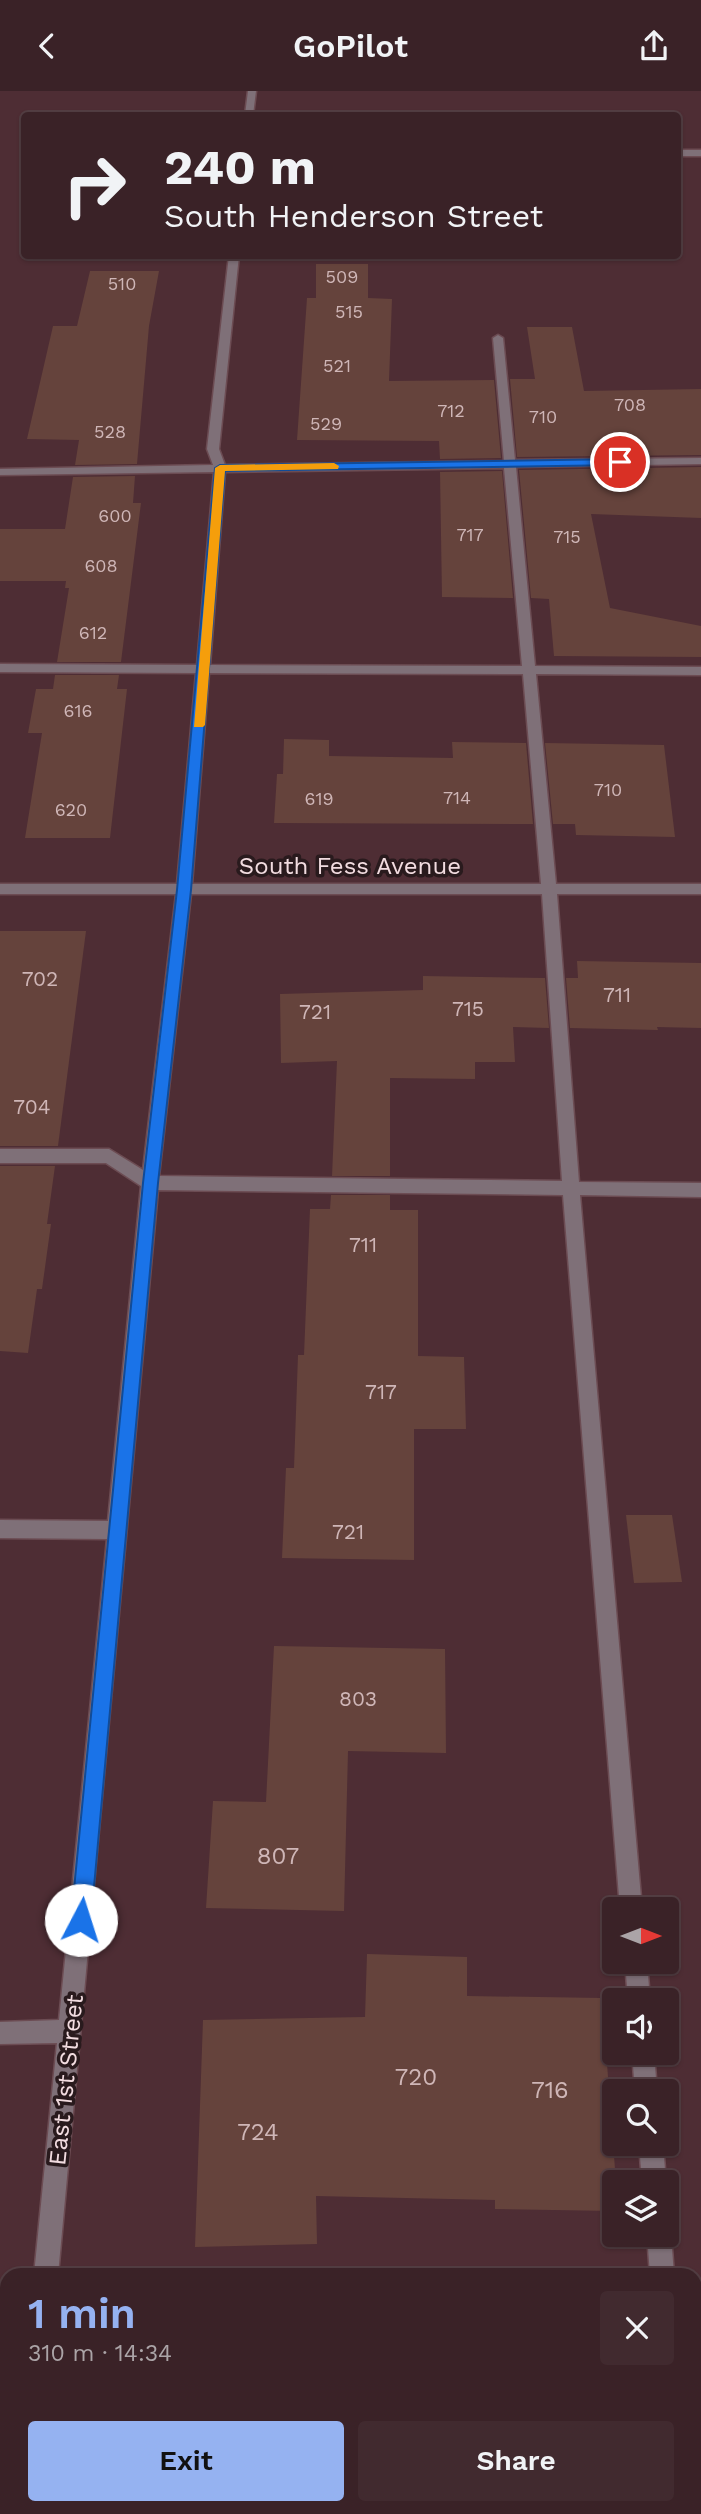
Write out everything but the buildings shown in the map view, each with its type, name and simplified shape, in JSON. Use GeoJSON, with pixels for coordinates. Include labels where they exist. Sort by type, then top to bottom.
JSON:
{"type":"FeatureCollection","features":[{"type":"Feature","properties":{"kind":"street"},"geometry":{"type":"LineString","coordinates":[[249,112],[251,91]]}},
{"type":"Feature","properties":{"kind":"street"},"geometry":{"type":"LineString","coordinates":[[681,153],[701,153]]}},
{"type":"Feature","properties":{"kind":"street","name":"East 1st Street"},"geometry":{"type":"LineString","coordinates":[[47,2268],[150,1183],[184,890],[220,468],[213,449],[234,259]]}},
{"type":"Feature","properties":{"kind":"street"},"geometry":{"type":"LineString","coordinates":[[498,338],[549,888],[630,1897]]}},
{"type":"Feature","properties":{"kind":"street"},"geometry":{"type":"LineString","coordinates":[[0,472],[701,461]]}},
{"type":"Feature","properties":{"kind":"street"},"geometry":{"type":"LineString","coordinates":[[0,668],[701,671]]}},
{"type":"Feature","properties":{"kind":"street","name":"South Fess Avenue"},"geometry":{"type":"LineString","coordinates":[[0,889],[701,889]]}},
{"type":"Feature","properties":{"kind":"street"},"geometry":{"type":"LineString","coordinates":[[0,1156],[109,1156],[150,1183],[701,1189]]}},
{"type":"Feature","properties":{"kind":"street"},"geometry":{"type":"LineString","coordinates":[[0,1529],[116,1530]]}},
{"type":"Feature","properties":{"kind":"street"},"geometry":{"type":"LineString","coordinates":[[0,2033],[71,2031]]}},
{"type":"Feature","properties":{"kind":"street"},"geometry":{"type":"LineString","coordinates":[[660,2247],[661,2268]]}},
{"type":"Feature","properties":{"kind":"slow traffic"},"geometry":{"type":"LineString","coordinates":[[199,725],[220,468],[334,466]]}},
{"type":"Feature","properties":{"kind":"route"},"geometry":{"type":"LineString","coordinates":[[81,1920],[150,1183],[184,890],[220,468],[620,462]]}}]}
